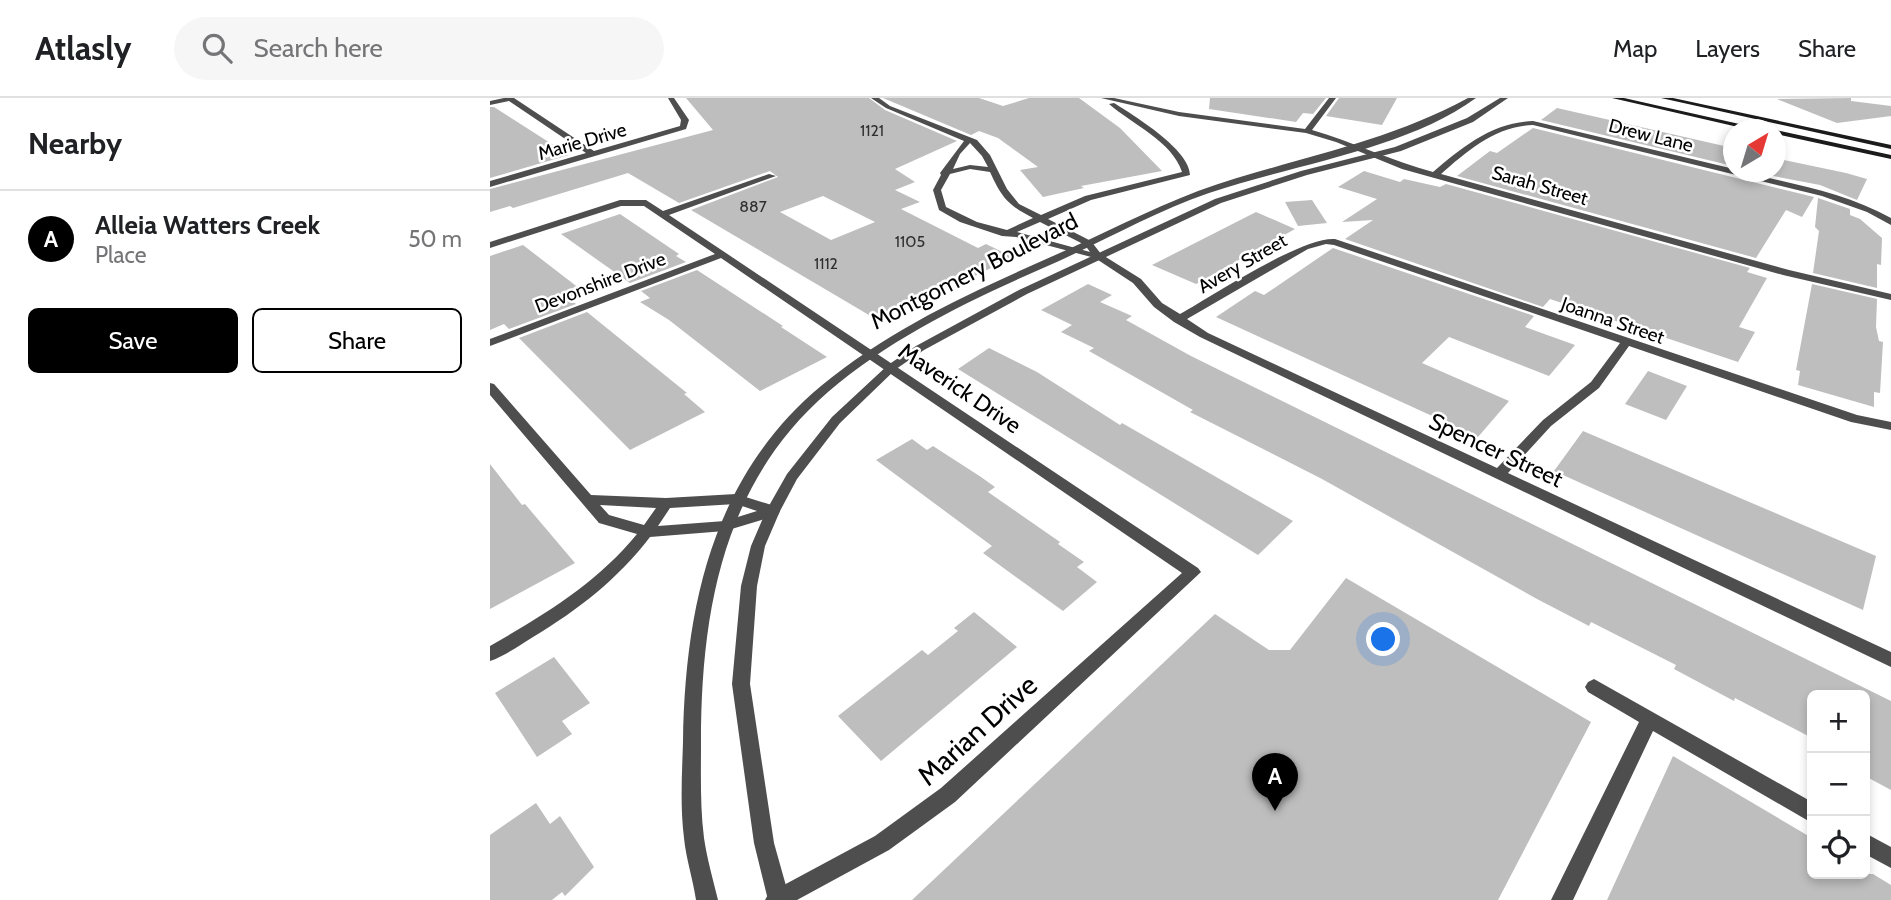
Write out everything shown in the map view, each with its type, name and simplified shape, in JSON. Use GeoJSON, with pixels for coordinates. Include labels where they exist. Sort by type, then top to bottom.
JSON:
{"type":"FeatureCollection","features":[{"type":"Feature","properties":{"kind":"main road"},"geometry":{"type":"LineString","coordinates":[[1615,98],[1723,121]]}},
{"type":"Feature","properties":{"kind":"main road"},"geometry":{"type":"LineString","coordinates":[[1664,98],[1891,147]]}},
{"type":"Feature","properties":{"kind":"main road"},"geometry":{"type":"LineString","coordinates":[[1786,134],[1891,158]]}},
{"type":"Feature","properties":{"kind":"street"},"geometry":{"type":"LineString","coordinates":[[490,103],[509,98],[593,154]]}},
{"type":"Feature","properties":{"kind":"street","name":"Marie Drive"},"geometry":{"type":"LineString","coordinates":[[490,184],[683,127],[685,120],[671,98]]}},
{"type":"Feature","properties":{"kind":"street"},"geometry":{"type":"LineString","coordinates":[[874,98],[888,107],[969,140],[986,155],[1003,190],[1016,206],[1088,243],[1098,256]]}},
{"type":"Feature","properties":{"kind":"street"},"geometry":{"type":"LineString","coordinates":[[1004,234],[1102,193],[1187,173],[1185,164],[1146,128],[1103,98]]}},
{"type":"Feature","properties":{"kind":"street","name":"Sarah Street"},"geometry":{"type":"LineString","coordinates":[[1103,98],[1180,114],[1307,131],[1371,156],[1787,272],[1891,297]]}},
{"type":"Feature","properties":{"kind":"street"},"geometry":{"type":"LineString","coordinates":[[1307,131],[1333,98]]}},
{"type":"Feature","properties":{"kind":"street","name":"Montgomery Boulevard"},"geometry":{"type":"LineString","coordinates":[[707,900],[695,848],[691,704],[702,594],[736,499],[779,438],[837,378],[909,329],[1088,243],[1200,194],[1416,128],[1473,98]]}},
{"type":"Feature","properties":{"kind":"street","name":"Montgomery Boulevard"},"geometry":{"type":"LineString","coordinates":[[778,900],[764,843],[741,684],[749,586],[758,546],[773,511],[792,477],[836,420],[892,367],[946,332],[1098,256],[1218,201],[1304,173],[1398,149],[1470,120],[1505,98]]}},
{"type":"Feature","properties":{"kind":"street","name":"Sarah Street"},"geometry":{"type":"LineString","coordinates":[[1146,128],[1180,114]]}},
{"type":"Feature","properties":{"kind":"street","name":"Drew Lane"},"geometry":{"type":"LineString","coordinates":[[1436,174],[1478,142],[1521,123],[1825,194],[1870,210],[1891,222]]}},
{"type":"Feature","properties":{"kind":"street"},"geometry":{"type":"LineString","coordinates":[[969,140],[944,173],[937,190],[942,208],[978,228],[1028,238],[1069,252],[1098,256]]}},
{"type":"Feature","properties":{"kind":"street"},"geometry":{"type":"LineString","coordinates":[[944,173],[970,167],[995,170]]}},
{"type":"Feature","properties":{"kind":"street"},"geometry":{"type":"LineString","coordinates":[[665,213],[772,176]]}},
{"type":"Feature","properties":{"kind":"street","name":"Maverick Drive"},"geometry":{"type":"LineString","coordinates":[[490,245],[630,202],[646,203],[665,213],[799,308],[872,352],[1096,509],[1193,572]]}},
{"type":"Feature","properties":{"kind":"street","name":"Avery Street"},"geometry":{"type":"LineString","coordinates":[[1178,320],[1259,271],[1305,247],[1326,241]]}},
{"type":"Feature","properties":{"kind":"street","name":"Joanna Street"},"geometry":{"type":"LineString","coordinates":[[1326,241],[1345,244],[1626,343],[1855,419],[1891,426]]}},
{"type":"Feature","properties":{"kind":"street","name":"Devonshire Drive"},"geometry":{"type":"LineString","coordinates":[[490,343],[723,254]]}},
{"type":"Feature","properties":{"kind":"street","name":"Spencer Street"},"geometry":{"type":"LineString","coordinates":[[1098,256],[1127,273],[1157,305],[1178,320],[1891,660]]}},
{"type":"Feature","properties":{"kind":"street"},"geometry":{"type":"LineString","coordinates":[[1499,474],[1547,423],[1595,385],[1626,343]]}},
{"type":"Feature","properties":{"kind":"street"},"geometry":{"type":"LineString","coordinates":[[490,387],[604,519],[649,532],[725,526],[773,511]]}},
{"type":"Feature","properties":{"kind":"street"},"geometry":{"type":"LineString","coordinates":[[588,500],[666,503],[736,499],[773,511]]}},
{"type":"Feature","properties":{"kind":"street"},"geometry":{"type":"LineString","coordinates":[[490,654],[576,603],[600,584],[649,532],[666,503]]}},
{"type":"Feature","properties":{"kind":"street","name":"Marian Drive"},"geometry":{"type":"LineString","coordinates":[[778,900],[882,843],[932,808],[1193,572]]}},
{"type":"Feature","properties":{"kind":"street"},"geometry":{"type":"LineString","coordinates":[[1594,687],[1807,810]]}},
{"type":"Feature","properties":{"kind":"street"},"geometry":{"type":"LineString","coordinates":[[1562,900],[1650,719]]}},
{"type":"Feature","properties":{"kind":"street"},"geometry":{"type":"LineString","coordinates":[[1870,846],[1891,858]]}},
{"type":"Feature","properties":{"kind":"building"},"geometry":{"type":"Polygon","coordinates":[[[686,98],[869,98],[885,110],[957,141],[895,169],[915,182],[895,190],[920,202],[901,209],[978,248],[986,244],[1013,257],[973,277],[963,272],[874,318],[691,210],[778,177],[770,171],[679,203],[628,173],[513,208],[510,206],[490,212],[490,189],[713,130],[686,98]],[[823,196],[780,212],[831,240],[875,222],[823,196]]]}},
{"type":"Feature","properties":{"kind":"building"},"geometry":{"type":"Polygon","coordinates":[[[883,98],[979,98],[1003,106],[1029,98],[1079,98],[1120,128],[1162,171],[1081,186],[1084,188],[1043,197],[1020,170],[1038,167],[998,138],[979,131],[971,135],[883,98]]]}},
{"type":"Feature","properties":{"kind":"building"},"geometry":{"type":"Polygon","coordinates":[[[1210,98],[1326,98],[1313,114],[1303,113],[1296,122],[1209,109],[1210,98]]]}},
{"type":"Feature","properties":{"kind":"building"},"geometry":{"type":"Polygon","coordinates":[[[1339,98],[1397,98],[1382,125],[1326,116],[1339,98]]]}},
{"type":"Feature","properties":{"kind":"building"},"geometry":{"type":"Polygon","coordinates":[[[1851,98],[1851,101],[1891,106],[1891,116],[1837,123],[1777,99],[1851,98]]]}},
{"type":"Feature","properties":{"kind":"building"},"geometry":{"type":"Polygon","coordinates":[[[490,107],[494,107],[569,155],[490,178],[490,107]]]}},
{"type":"Feature","properties":{"kind":"building"},"geometry":{"type":"Polygon","coordinates":[[[1557,108],[1723,146],[1723,164],[1541,120],[1557,108]]]}},
{"type":"Feature","properties":{"kind":"building"},"geometry":{"type":"Polygon","coordinates":[[[1533,128],[1723,175],[1723,182],[1753,182],[1814,197],[1802,217],[1786,210],[1756,258],[1457,176],[1490,151],[1497,153],[1533,128]]]}},
{"type":"Feature","properties":{"kind":"building"},"geometry":{"type":"Polygon","coordinates":[[[1786,160],[1867,179],[1857,200],[1820,185],[1786,178],[1786,160]]]}},
{"type":"Feature","properties":{"kind":"building"},"geometry":{"type":"Polygon","coordinates":[[[1364,171],[1400,182],[1404,179],[1440,187],[1446,184],[1750,268],[1747,272],[1767,278],[1739,327],[1755,332],[1738,362],[1550,299],[1543,307],[1345,239],[1373,220],[1342,222],[1377,199],[1338,187],[1364,171]]]}},
{"type":"Feature","properties":{"kind":"building"},"geometry":{"type":"Polygon","coordinates":[[[1818,198],[1850,209],[1850,215],[1860,219],[1882,238],[1881,265],[1877,264],[1877,288],[1813,273],[1819,231],[1815,227],[1818,198]]]}},
{"type":"Feature","properties":{"kind":"building"},"geometry":{"type":"Polygon","coordinates":[[[1312,200],[1327,223],[1298,226],[1285,202],[1312,200]]]}},
{"type":"Feature","properties":{"kind":"building"},"geometry":{"type":"Polygon","coordinates":[[[1256,212],[1295,229],[1196,284],[1152,265],[1256,212]]]}},
{"type":"Feature","properties":{"kind":"building"},"geometry":{"type":"Polygon","coordinates":[[[620,214],[679,254],[676,256],[686,262],[630,283],[561,234],[620,214]]]}},
{"type":"Feature","properties":{"kind":"building"},"geometry":{"type":"Polygon","coordinates":[[[523,245],[584,292],[568,297],[576,304],[509,329],[504,324],[490,330],[490,256],[523,245]]]}},
{"type":"Feature","properties":{"kind":"building"},"geometry":{"type":"Polygon","coordinates":[[[1333,248],[1534,316],[1525,327],[1575,345],[1549,376],[1449,337],[1422,363],[1509,401],[1478,437],[1216,317],[1255,291],[1264,295],[1333,248]]]}},
{"type":"Feature","properties":{"kind":"building"},"geometry":{"type":"Polygon","coordinates":[[[697,270],[827,357],[760,391],[669,320],[640,302],[650,298],[641,291],[697,270]]]}},
{"type":"Feature","properties":{"kind":"building"},"geometry":{"type":"Polygon","coordinates":[[[1088,284],[1112,295],[1100,302],[1132,316],[1126,320],[1191,356],[1869,690],[1807,690],[1807,735],[1735,698],[1734,701],[1674,669],[1676,665],[1591,622],[1589,626],[1537,599],[1322,479],[1190,412],[1193,410],[1089,351],[1094,348],[1061,332],[1072,325],[1041,310],[1088,284]]]}},
{"type":"Feature","properties":{"kind":"building"},"geometry":{"type":"Polygon","coordinates":[[[1812,284],[1877,299],[1876,327],[1879,341],[1883,342],[1880,393],[1874,392],[1874,407],[1798,385],[1800,371],[1796,370],[1812,284]]]}},
{"type":"Feature","properties":{"kind":"building"},"geometry":{"type":"Polygon","coordinates":[[[587,312],[687,393],[684,394],[705,412],[630,450],[519,338],[587,312]]]}},
{"type":"Feature","properties":{"kind":"building"},"geometry":{"type":"Polygon","coordinates":[[[989,348],[1037,372],[1120,425],[1122,423],[1293,521],[1258,555],[958,369],[989,348]]]}},
{"type":"Feature","properties":{"kind":"building"},"geometry":{"type":"Polygon","coordinates":[[[1648,371],[1687,386],[1666,420],[1625,404],[1648,371]]]}},
{"type":"Feature","properties":{"kind":"building"},"geometry":{"type":"Polygon","coordinates":[[[1583,431],[1876,556],[1863,610],[1554,471],[1583,431]]]}},
{"type":"Feature","properties":{"kind":"building"},"geometry":{"type":"Polygon","coordinates":[[[912,439],[927,450],[933,446],[995,487],[988,492],[1060,542],[1058,544],[1084,562],[1077,567],[1097,582],[1063,611],[983,553],[992,546],[876,460],[912,439]]]}},
{"type":"Feature","properties":{"kind":"building"},"geometry":{"type":"Polygon","coordinates":[[[490,464],[522,505],[525,504],[575,563],[490,609],[490,464]]]}},
{"type":"Feature","properties":{"kind":"building"},"geometry":{"type":"Polygon","coordinates":[[[1346,578],[1591,722],[1498,900],[912,900],[1215,614],[1269,650],[1290,650],[1346,578]]]}},
{"type":"Feature","properties":{"kind":"building"},"geometry":{"type":"Polygon","coordinates":[[[974,612],[1017,647],[881,761],[838,716],[922,650],[928,655],[958,631],[954,628],[974,612]]]}},
{"type":"Feature","properties":{"kind":"building"},"geometry":{"type":"Polygon","coordinates":[[[554,657],[590,703],[562,721],[572,734],[537,757],[495,693],[554,657]]]}},
{"type":"Feature","properties":{"kind":"building"},"geometry":{"type":"Polygon","coordinates":[[[1870,691],[1891,701],[1891,790],[1870,779],[1870,691]]]}},
{"type":"Feature","properties":{"kind":"building"},"geometry":{"type":"Polygon","coordinates":[[[1673,756],[1807,835],[1807,879],[1870,879],[1870,874],[1873,874],[1891,885],[1891,900],[1607,900],[1673,756]]]}},
{"type":"Feature","properties":{"kind":"building"},"geometry":{"type":"Polygon","coordinates":[[[536,803],[550,824],[560,816],[594,867],[565,896],[562,892],[552,900],[490,900],[490,835],[536,803]]]}},
{"type":"Feature","properties":{"kind":"place","name":"Alleia Watters Creek"},"geometry":{"type":"Point","coordinates":[1275,811]}}]}
